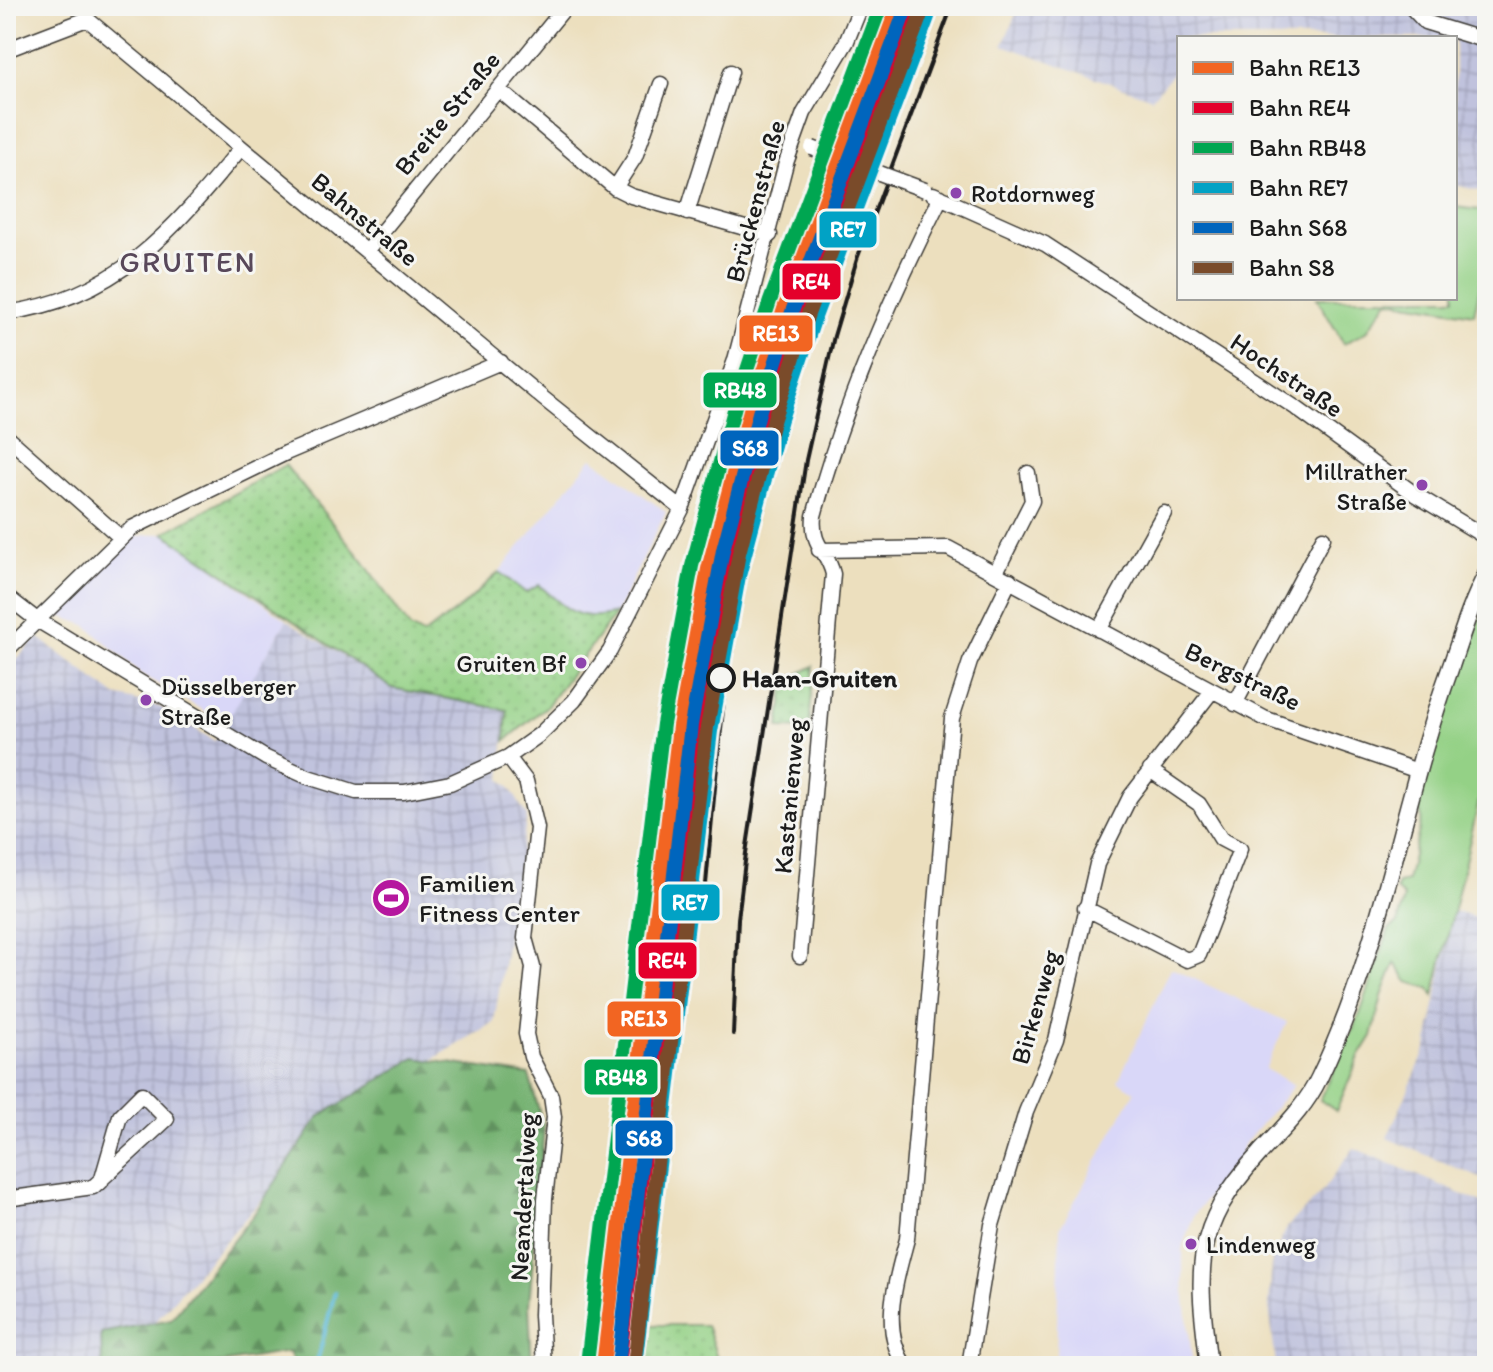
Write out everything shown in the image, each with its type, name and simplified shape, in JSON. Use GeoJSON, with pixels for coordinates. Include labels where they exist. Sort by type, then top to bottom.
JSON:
{"type":"FeatureCollection","features":[{"type":"Feature","properties":{"kind":"main road"},"geometry":{"type":"LineString","coordinates":[[1209,1366],[1199,1281],[1209,1228],[1235,1183],[1305,1103],[1334,1047],[1372,946],[1415,770],[1487,573]]}},
{"type":"Feature","properties":{"kind":"street","name":"Breite Straße"},"geometry":{"type":"LineString","coordinates":[[366,251],[566,6]]}},
{"type":"Feature","properties":{"kind":"street","name":"Brückenstraße"},"geometry":{"type":"LineString","coordinates":[[6,596],[37,620],[243,746],[333,786],[381,794],[421,790],[465,778],[508,757],[574,701],[597,671],[682,509],[719,413],[770,235],[779,184],[794,141],[815,91],[846,43],[861,6]]}},
{"type":"Feature","properties":{"kind":"street"},"geometry":{"type":"LineString","coordinates":[[1410,6],[1425,22],[1487,41]]}},
{"type":"Feature","properties":{"kind":"street","name":"Bahnstraße"},"geometry":{"type":"LineString","coordinates":[[6,50],[89,13],[241,148],[682,509]]}},
{"type":"Feature","properties":{"kind":"street"},"geometry":{"type":"LineString","coordinates":[[687,213],[731,72]]}},
{"type":"Feature","properties":{"kind":"street"},"geometry":{"type":"LineString","coordinates":[[615,188],[635,157],[661,84]]}},
{"type":"Feature","properties":{"kind":"street"},"geometry":{"type":"LineString","coordinates":[[498,89],[615,188],[687,213],[770,235]]}},
{"type":"Feature","properties":{"kind":"street","name":"Hochstraße"},"geometry":{"type":"LineString","coordinates":[[794,141],[1024,232],[1296,408],[1416,495],[1487,538]]}},
{"type":"Feature","properties":{"kind":"street"},"geometry":{"type":"LineString","coordinates":[[6,313],[66,299],[125,269],[178,223],[241,148]]}},
{"type":"Feature","properties":{"kind":"street"},"geometry":{"type":"LineString","coordinates":[[819,550],[812,536],[814,516],[850,399],[931,193]]}},
{"type":"Feature","properties":{"kind":"street"},"geometry":{"type":"LineString","coordinates":[[6,651],[120,537],[286,453],[501,362]]}},
{"type":"Feature","properties":{"kind":"street"},"geometry":{"type":"LineString","coordinates":[[6,436],[120,537]]}},
{"type":"Feature","properties":{"kind":"street"},"geometry":{"type":"LineString","coordinates":[[996,572],[1032,501],[1028,473]]}},
{"type":"Feature","properties":{"kind":"street"},"geometry":{"type":"LineString","coordinates":[[1099,630],[1164,513]]}},
{"type":"Feature","properties":{"kind":"street"},"geometry":{"type":"LineString","coordinates":[[1235,704],[1323,538]]}},
{"type":"Feature","properties":{"kind":"street","name":"Bergstraße"},"geometry":{"type":"LineString","coordinates":[[819,550],[931,545],[964,554],[1264,718],[1415,770]]}},
{"type":"Feature","properties":{"kind":"street","name":"Kastanienweg"},"geometry":{"type":"LineString","coordinates":[[800,956],[833,574],[830,563],[819,550]]}},
{"type":"Feature","properties":{"kind":"street"},"geometry":{"type":"LineString","coordinates":[[905,1366],[893,1341],[892,1317],[907,1239],[952,718],[970,662],[1010,580]]}},
{"type":"Feature","properties":{"kind":"street","name":"Birkenweg"},"geometry":{"type":"LineString","coordinates":[[969,1366],[992,1225],[1026,1112],[1056,1040],[1097,864],[1114,825],[1150,770],[1212,691]]}},
{"type":"Feature","properties":{"kind":"street","name":"Neandertalweg"},"geometry":{"type":"LineString","coordinates":[[508,757],[526,781],[537,828],[525,938],[533,967],[526,1034],[531,1057],[551,1096],[554,1117],[545,1199],[541,1315],[544,1366]]}},
{"type":"Feature","properties":{"kind":"street"},"geometry":{"type":"LineString","coordinates":[[1085,908],[1187,960],[1199,955],[1240,849],[1221,839],[1199,804],[1150,770]]}},
{"type":"Feature","properties":{"kind":"street"},"geometry":{"type":"LineString","coordinates":[[6,1199],[82,1190],[101,1182],[167,1119],[142,1094],[120,1116],[101,1182]]}},
{"type":"Feature","properties":{"kind":"shaded area"},"geometry":{"type":"Polygon","coordinates":[[[1019,6],[1487,6],[1487,202],[1480,191],[1457,185],[1457,36],[1177,36],[1177,68],[1152,98],[1003,45],[1019,6]]]}},
{"type":"Feature","properties":{"kind":"shaded area"},"geometry":{"type":"Polygon","coordinates":[[[592,458],[666,512],[616,613],[592,619],[568,611],[539,585],[526,593],[499,572],[592,458]]]}},
{"type":"Feature","properties":{"kind":"shaded area"},"geometry":{"type":"Polygon","coordinates":[[[164,533],[287,620],[226,724],[141,674],[86,625],[57,615],[132,537],[164,533]]]}},
{"type":"Feature","properties":{"kind":"shaded area"},"geometry":{"type":"Polygon","coordinates":[[[287,620],[392,688],[507,710],[501,779],[509,786],[527,816],[494,1022],[327,1125],[116,1366],[6,1366],[6,670],[38,637],[116,696],[160,707],[215,741],[287,620]]]}},
{"type":"Feature","properties":{"kind":"shaded area"},"geometry":{"type":"Polygon","coordinates":[[[1453,911],[1487,921],[1487,1181],[1387,1138],[1427,1047],[1453,911]]]}},
{"type":"Feature","properties":{"kind":"shaded area"},"geometry":{"type":"Polygon","coordinates":[[[1171,968],[1287,1022],[1265,1069],[1294,1085],[1242,1147],[1241,1155],[1194,1215],[1183,1245],[1183,1283],[1193,1366],[1076,1366],[1056,1359],[1060,1228],[1135,1091],[1118,1081],[1171,968]]]}},
{"type":"Feature","properties":{"kind":"shaded area"},"geometry":{"type":"Polygon","coordinates":[[[1354,1148],[1487,1205],[1487,1366],[1276,1366],[1269,1306],[1272,1260],[1287,1227],[1320,1194],[1354,1148]]]}},
{"type":"Feature","properties":{"kind":"green space"},"geometry":{"type":"Polygon","coordinates":[[[1457,207],[1487,211],[1487,283],[1481,282],[1474,314],[1388,300],[1457,300],[1457,207]]]}},
{"type":"Feature","properties":{"kind":"green space"},"geometry":{"type":"Polygon","coordinates":[[[1318,300],[1388,300],[1367,331],[1344,344],[1318,300]]]}},
{"type":"Feature","properties":{"kind":"green space"},"geometry":{"type":"Polygon","coordinates":[[[285,465],[363,561],[410,628],[423,635],[465,604],[499,572],[526,593],[539,585],[573,612],[591,616],[616,613],[547,706],[505,741],[507,710],[392,688],[164,533],[285,465]]]}},
{"type":"Feature","properties":{"kind":"green space"},"geometry":{"type":"Polygon","coordinates":[[[1487,600],[1487,766],[1434,996],[1429,988],[1408,982],[1395,963],[1382,996],[1372,1036],[1359,1057],[1336,1111],[1320,1100],[1360,1014],[1389,929],[1398,923],[1404,897],[1396,890],[1398,883],[1407,881],[1422,818],[1417,804],[1440,726],[1487,600]]]}},
{"type":"Feature","properties":{"kind":"green space"},"geometry":{"type":"Polygon","coordinates":[[[814,666],[809,729],[779,728],[785,681],[814,666]]]}},
{"type":"Feature","properties":{"kind":"green space"},"geometry":{"type":"Polygon","coordinates":[[[415,1058],[529,1075],[544,1128],[529,1305],[532,1366],[295,1366],[289,1352],[203,1366],[102,1366],[101,1333],[171,1319],[254,1214],[319,1117],[415,1058]]]}},
{"type":"Feature","properties":{"kind":"green space"},"geometry":{"type":"Polygon","coordinates":[[[651,1325],[706,1325],[720,1366],[646,1366],[651,1325]]]}},
{"type":"Feature","properties":{"kind":"waterway"},"geometry":{"type":"LineString","coordinates":[[316,1366],[335,1292]]}},
{"type":"Feature","properties":{"kind":"railway"},"geometry":{"type":"LineString","coordinates":[[847,234],[934,6]]}},
{"type":"Feature","properties":{"kind":"railway"},"geometry":{"type":"LineString","coordinates":[[733,1034],[738,919],[746,853],[806,460],[834,336],[857,259],[952,6]]}},
{"type":"Feature","properties":{"kind":"railway"},"geometry":{"type":"LineString","coordinates":[[703,918],[726,684],[755,510],[785,395],[851,225]]}},
{"type":"Feature","properties":{"kind":"rail line","name":"RB48"},"geometry":{"type":"LineString","coordinates":[[587,1364],[663,724],[692,566],[735,406],[770,301],[881,6]]}},
{"type":"Feature","properties":{"kind":"rail line","name":"RE13"},"geometry":{"type":"LineString","coordinates":[[603,1366],[679,726],[708,569],[750,410],[785,306],[898,6]]}},
{"type":"Feature","properties":{"kind":"rail line","name":"S68"},"geometry":{"type":"LineString","coordinates":[[618,1366],[691,725],[723,550],[759,413],[793,309],[907,6]]}},
{"type":"Feature","properties":{"kind":"rail line","name":"RE4"},"geometry":{"type":"LineString","coordinates":[[619,1366],[695,728],[724,573],[765,415],[800,311],[913,12]]}},
{"type":"Feature","properties":{"kind":"rail line","name":"S8"},"geometry":{"type":"LineString","coordinates":[[634,1366],[707,727],[739,553],[774,418],[808,314],[922,12]]}},
{"type":"Feature","properties":{"kind":"rail line","name":"RE7"},"geometry":{"type":"LineString","coordinates":[[635,1366],[711,731],[739,576],[781,419],[815,317],[928,17]]}},
{"type":"Feature","properties":{"kind":"place","name":"Rotdornweg"},"geometry":{"type":"Point","coordinates":[956,193]}},
{"type":"Feature","properties":{"kind":"place","name":"Millrather Straße"},"geometry":{"type":"Point","coordinates":[1422,485]}},
{"type":"Feature","properties":{"kind":"place","name":"Gruiten Bf"},"geometry":{"type":"Point","coordinates":[581,663]}},
{"type":"Feature","properties":{"kind":"place","name":"Haan-Gruiten"},"geometry":{"type":"Point","coordinates":[721,678]}},
{"type":"Feature","properties":{"kind":"place","name":"Düsselberger Straße"},"geometry":{"type":"Point","coordinates":[146,700]}},
{"type":"Feature","properties":{"kind":"place","name":"Familien Fitness Center"},"geometry":{"type":"Point","coordinates":[391,898]}},
{"type":"Feature","properties":{"kind":"place","name":"Lindenweg"},"geometry":{"type":"Point","coordinates":[1191,1244]}},
{"type":"Feature","properties":{"kind":"district","name":"GRUITEN"},"geometry":{"type":"Point","coordinates":[188,262]}}]}
